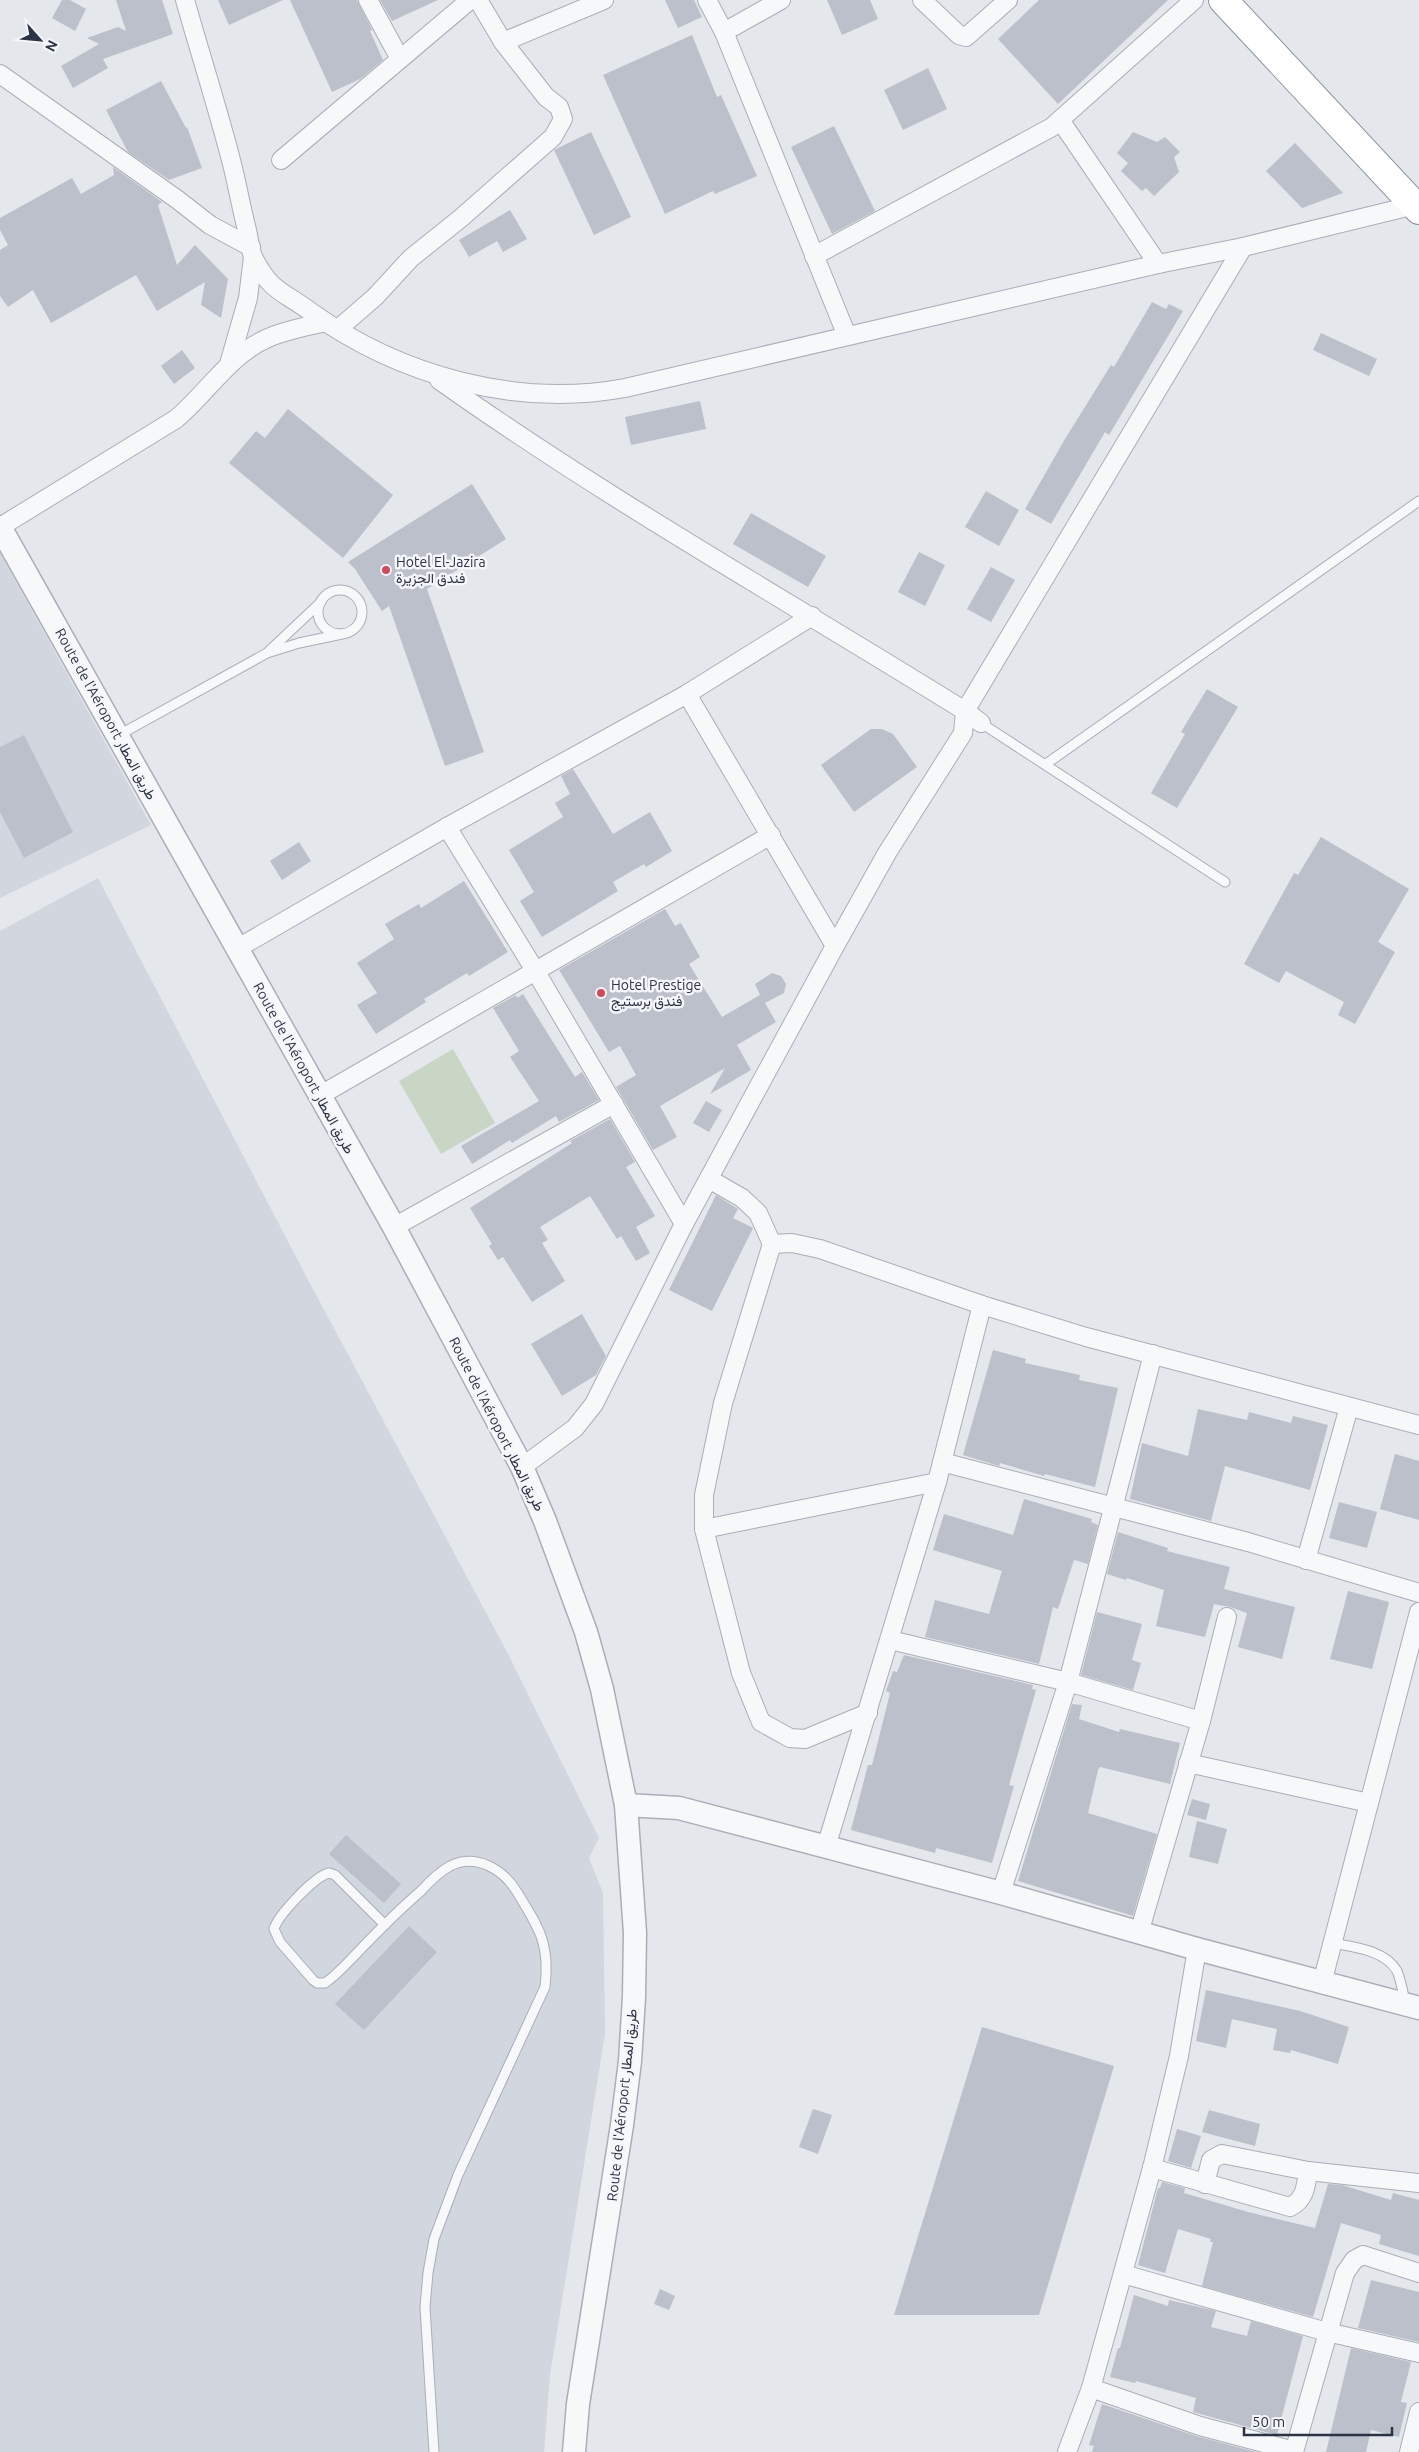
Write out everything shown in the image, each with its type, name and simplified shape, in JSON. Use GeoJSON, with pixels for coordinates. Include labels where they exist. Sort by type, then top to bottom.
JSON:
{"type":"FeatureCollection","features":[{"type":"Feature","properties":{"kind":"highway"},"geometry":{"type":"LineString","coordinates":[[1223,0],[1417,207]]}},
{"type":"Feature","properties":{"kind":"street"},"geometry":{"type":"LineString","coordinates":[[185,0],[231,160],[252,252],[268,282],[331,326],[367,346],[446,378],[482,388],[519,392],[594,394],[1158,264],[1244,247],[1417,207]]}},
{"type":"Feature","properties":{"kind":"street"},"geometry":{"type":"LineString","coordinates":[[368,0],[400,59]]}},
{"type":"Feature","properties":{"kind":"street"},"geometry":{"type":"LineString","coordinates":[[281,160],[470,0]]}},
{"type":"Feature","properties":{"kind":"street"},"geometry":{"type":"LineString","coordinates":[[0,527],[176,419],[194,404],[229,364],[269,338],[331,326],[375,297],[411,258],[461,218],[553,137],[562,125],[563,119],[559,107],[546,97],[503,42],[478,0]]}},
{"type":"Feature","properties":{"kind":"street"},"geometry":{"type":"LineString","coordinates":[[503,42],[604,0]]}},
{"type":"Feature","properties":{"kind":"street"},"geometry":{"type":"LineString","coordinates":[[707,0],[724,32],[847,336]]}},
{"type":"Feature","properties":{"kind":"street"},"geometry":{"type":"LineString","coordinates":[[724,32],[781,0]]}},
{"type":"Feature","properties":{"kind":"street"},"geometry":{"type":"LineString","coordinates":[[922,0],[959,35],[966,37],[1008,0]]}},
{"type":"Feature","properties":{"kind":"street"},"geometry":{"type":"LineString","coordinates":[[814,256],[1052,127],[1194,0]]}},
{"type":"Feature","properties":{"kind":"street"},"geometry":{"type":"LineString","coordinates":[[0,74],[178,200],[210,225],[252,252]]}},
{"type":"Feature","properties":{"kind":"street"},"geometry":{"type":"LineString","coordinates":[[1060,120],[1158,264]]}},
{"type":"Feature","properties":{"kind":"street"},"geometry":{"type":"LineString","coordinates":[[522,1467],[575,1428],[594,1404],[684,1224],[835,946],[887,853],[963,732],[966,711],[1244,247]]}},
{"type":"Feature","properties":{"kind":"street"},"geometry":{"type":"LineString","coordinates":[[229,364],[248,298],[252,252]]}},
{"type":"Feature","properties":{"kind":"street"},"geometry":{"type":"LineString","coordinates":[[423,369],[525,440],[966,711],[981,723]]}},
{"type":"Feature","properties":{"kind":"street","name":"Route de l'Aéroport طريق المطار"},"geometry":{"type":"LineString","coordinates":[[0,527],[394,1227],[522,1467],[553,1539],[586,1632],[602,1689],[626,1805],[635,1933],[630,2061],[614,2186],[578,2404],[574,2452]]}},
{"type":"Feature","properties":{"kind":"street"},"geometry":{"type":"LineString","coordinates":[[238,948],[447,827],[687,694],[812,616]]}},
{"type":"Feature","properties":{"kind":"street"},"geometry":{"type":"LineString","coordinates":[[687,694],[772,835],[835,946]]}},
{"type":"Feature","properties":{"kind":"street"},"geometry":{"type":"LineString","coordinates":[[447,827],[536,972],[684,1224]]}},
{"type":"Feature","properties":{"kind":"street"},"geometry":{"type":"LineString","coordinates":[[319,1096],[772,835]]}},
{"type":"Feature","properties":{"kind":"street"},"geometry":{"type":"LineString","coordinates":[[394,1227],[614,1104]]}},
{"type":"Feature","properties":{"kind":"street"},"geometry":{"type":"LineString","coordinates":[[709,1179],[742,1198],[758,1213],[772,1244],[717,1429],[704,1495],[704,1529],[740,1673],[761,1722],[790,1738],[805,1739],[868,1713]]}},
{"type":"Feature","properties":{"kind":"street"},"geometry":{"type":"LineString","coordinates":[[772,1244],[792,1244],[820,1249],[982,1305],[1086,1337],[1419,1425]]}},
{"type":"Feature","properties":{"kind":"street"},"geometry":{"type":"LineString","coordinates":[[826,1847],[937,1482],[982,1305]]}},
{"type":"Feature","properties":{"kind":"street"},"geometry":{"type":"LineString","coordinates":[[1001,1893],[1068,1682],[1153,1354]]}},
{"type":"Feature","properties":{"kind":"street"},"geometry":{"type":"LineString","coordinates":[[1306,1560],[1349,1407]]}},
{"type":"Feature","properties":{"kind":"street"},"geometry":{"type":"LineString","coordinates":[[942,1462],[1115,1506],[1419,1593]]}},
{"type":"Feature","properties":{"kind":"street"},"geometry":{"type":"LineString","coordinates":[[704,1529],[937,1482]]}},
{"type":"Feature","properties":{"kind":"street"},"geometry":{"type":"LineString","coordinates":[[1322,1983],[1419,1612]]}},
{"type":"Feature","properties":{"kind":"street"},"geometry":{"type":"LineString","coordinates":[[1139,1933],[1201,1721],[1227,1617]]}},
{"type":"Feature","properties":{"kind":"street"},"geometry":{"type":"LineString","coordinates":[[890,1640],[1068,1682],[1201,1721]]}},
{"type":"Feature","properties":{"kind":"street"},"geometry":{"type":"LineString","coordinates":[[1188,1763],[1369,1803]]}},
{"type":"Feature","properties":{"kind":"street"},"geometry":{"type":"LineString","coordinates":[[626,1805],[679,1808],[1001,1893],[1139,1933],[1413,2007]]}},
{"type":"Feature","properties":{"kind":"street"},"geometry":{"type":"LineString","coordinates":[[1067,2452],[1091,2388],[1152,2168],[1179,2056],[1197,1949]]}},
{"type":"Feature","properties":{"kind":"street"},"geometry":{"type":"LineString","coordinates":[[1205,2184],[1211,2160],[1222,2154],[1308,2171],[1419,2183]]}},
{"type":"Feature","properties":{"kind":"street"},"geometry":{"type":"LineString","coordinates":[[1152,2168],[1290,2207],[1301,2199],[1306,2190],[1308,2171]]}},
{"type":"Feature","properties":{"kind":"street"},"geometry":{"type":"LineString","coordinates":[[1091,2388],[1200,2426],[1294,2451],[1327,2332],[1349,2266],[1363,2255],[1419,2273]]}},
{"type":"Feature","properties":{"kind":"street"},"geometry":{"type":"LineString","coordinates":[[1123,2274],[1327,2332],[1419,2352]]}},
{"type":"Feature","properties":{"kind":"street"},"geometry":{"type":"LineString","coordinates":[[1409,2452],[1419,2412]]}},
{"type":"Feature","properties":{"kind":"lane"},"geometry":{"type":"LineString","coordinates":[[1046,764],[1419,501]]}},
{"type":"Feature","properties":{"kind":"lane"},"geometry":{"type":"LineString","coordinates":[[118,735],[267,653],[299,643],[352,631],[360,621],[362,613],[358,600],[342,590],[330,593],[267,653]]}},
{"type":"Feature","properties":{"kind":"lane"},"geometry":{"type":"LineString","coordinates":[[321,602],[318,613],[324,627],[335,634],[342,634]]}},
{"type":"Feature","properties":{"kind":"lane"},"geometry":{"type":"LineString","coordinates":[[981,723],[1225,882]]}},
{"type":"Feature","properties":{"kind":"lane"},"geometry":{"type":"LineString","coordinates":[[385,1925],[336,1875],[329,1873],[318,1878],[281,1916],[274,1929],[276,1936],[313,1980],[321,1984],[329,1980],[385,1925],[450,1866],[468,1862],[486,1864],[502,1872],[536,1923],[544,1943],[547,1965],[545,1987],[458,2175],[434,2239],[425,2307],[434,2452]]}},
{"type":"Feature","properties":{"kind":"lane"},"geometry":{"type":"LineString","coordinates":[[1332,1943],[1355,1947],[1386,1958],[1397,1972],[1413,2007]]}},
{"type":"Feature","properties":{"kind":"shaded area"},"geometry":{"type":"Polygon","coordinates":[[[0,553],[151,825],[0,898],[0,553]]]}},
{"type":"Feature","properties":{"kind":"shaded area"},"geometry":{"type":"Polygon","coordinates":[[[98,878],[306,1276],[506,1650],[599,1838],[589,1858],[603,1893],[605,2034],[550,2375],[544,2452],[0,2452],[0,931],[98,878]]]}},
{"type":"Feature","properties":{"kind":"green space"},"geometry":{"type":"Polygon","coordinates":[[[453,1049],[495,1123],[441,1154],[399,1081],[453,1049]]]}},
{"type":"Feature","properties":{"kind":"building"},"geometry":{"type":"Polygon","coordinates":[[[62,0],[70,0],[86,9],[75,31],[52,18],[62,0]]]}},
{"type":"Feature","properties":{"kind":"building"},"geometry":{"type":"Polygon","coordinates":[[[116,0],[162,0],[173,34],[103,59],[108,68],[73,88],[61,66],[99,44],[87,38],[118,27],[126,31],[116,0]]]}},
{"type":"Feature","properties":{"kind":"building"},"geometry":{"type":"Polygon","coordinates":[[[218,0],[283,0],[229,25],[218,0]]]}},
{"type":"Feature","properties":{"kind":"building"},"geometry":{"type":"Polygon","coordinates":[[[290,0],[357,0],[372,30],[370,31],[383,60],[360,79],[332,92],[290,0]]]}},
{"type":"Feature","properties":{"kind":"building"},"geometry":{"type":"Polygon","coordinates":[[[380,0],[438,0],[392,21],[380,0]]]}},
{"type":"Feature","properties":{"kind":"building"},"geometry":{"type":"Polygon","coordinates":[[[665,0],[694,0],[702,17],[678,28],[665,0]]]}},
{"type":"Feature","properties":{"kind":"building"},"geometry":{"type":"Polygon","coordinates":[[[827,0],[870,0],[878,19],[842,35],[827,0]]]}},
{"type":"Feature","properties":{"kind":"building"},"geometry":{"type":"Polygon","coordinates":[[[1039,0],[1168,0],[1058,104],[998,39],[1039,0]]]}},
{"type":"Feature","properties":{"kind":"building"},"geometry":{"type":"Polygon","coordinates":[[[692,35],[717,97],[721,95],[757,176],[715,194],[713,191],[665,214],[603,75],[692,35]]]}},
{"type":"Feature","properties":{"kind":"building"},"geometry":{"type":"Polygon","coordinates":[[[928,68],[947,109],[903,130],[884,90],[928,68]]]}},
{"type":"Feature","properties":{"kind":"building"},"geometry":{"type":"Polygon","coordinates":[[[161,81],[187,127],[202,168],[169,180],[128,152],[106,110],[161,81]]]}},
{"type":"Feature","properties":{"kind":"building"},"geometry":{"type":"Polygon","coordinates":[[[834,126],[875,211],[832,234],[791,147],[834,126]]]}},
{"type":"Feature","properties":{"kind":"building"},"geometry":{"type":"Polygon","coordinates":[[[591,132],[631,217],[594,235],[554,150],[591,132]]]}},
{"type":"Feature","properties":{"kind":"building"},"geometry":{"type":"Polygon","coordinates":[[[1133,132],[1157,142],[1165,137],[1180,152],[1174,157],[1179,172],[1154,196],[1146,188],[1142,191],[1121,171],[1128,163],[1117,153],[1133,132]]]}},
{"type":"Feature","properties":{"kind":"building"},"geometry":{"type":"Polygon","coordinates":[[[1295,143],[1343,193],[1302,208],[1266,171],[1295,143]]]}},
{"type":"Feature","properties":{"kind":"building"},"geometry":{"type":"Polygon","coordinates":[[[113,167],[162,202],[158,205],[177,265],[195,245],[228,279],[221,318],[201,305],[205,282],[157,311],[136,275],[51,323],[33,290],[8,307],[0,296],[0,250],[8,245],[0,230],[0,218],[72,178],[81,194],[114,175],[113,167]]]}},
{"type":"Feature","properties":{"kind":"building"},"geometry":{"type":"Polygon","coordinates":[[[510,210],[527,239],[503,252],[497,241],[469,257],[459,240],[510,210]]]}},
{"type":"Feature","properties":{"kind":"building"},"geometry":{"type":"Polygon","coordinates":[[[1152,302],[1166,309],[1169,304],[1183,311],[1109,435],[1105,432],[1051,524],[1025,509],[1065,439],[1111,365],[1114,367],[1152,302]]]}},
{"type":"Feature","properties":{"kind":"building"},"geometry":{"type":"Polygon","coordinates":[[[1321,333],[1377,359],[1369,376],[1313,350],[1321,333]]]}},
{"type":"Feature","properties":{"kind":"building"},"geometry":{"type":"Polygon","coordinates":[[[182,350],[195,368],[174,384],[161,366],[182,350]]]}},
{"type":"Feature","properties":{"kind":"building"},"geometry":{"type":"Polygon","coordinates":[[[700,401],[706,429],[631,445],[625,417],[700,401]]]}},
{"type":"Feature","properties":{"kind":"building"},"geometry":{"type":"Polygon","coordinates":[[[288,409],[393,495],[343,558],[229,463],[256,431],[265,438],[288,409]]]}},
{"type":"Feature","properties":{"kind":"building"},"geometry":{"type":"Polygon","coordinates":[[[472,484],[506,539],[427,589],[484,752],[445,766],[389,606],[382,611],[355,569],[348,562],[472,484]]]}},
{"type":"Feature","properties":{"kind":"building"},"geometry":{"type":"Polygon","coordinates":[[[986,491],[1019,510],[999,546],[965,527],[986,491]]]}},
{"type":"Feature","properties":{"kind":"building"},"geometry":{"type":"Polygon","coordinates":[[[751,513],[826,556],[808,587],[733,544],[751,513]]]}},
{"type":"Feature","properties":{"kind":"building"},"geometry":{"type":"Polygon","coordinates":[[[919,552],[945,565],[925,606],[898,592],[919,552]]]}},
{"type":"Feature","properties":{"kind":"building"},"geometry":{"type":"Polygon","coordinates":[[[991,567],[1015,580],[991,622],[967,609],[991,567]]]}},
{"type":"Feature","properties":{"kind":"building"},"geometry":{"type":"Polygon","coordinates":[[[1207,689],[1238,707],[1177,808],[1151,793],[1185,734],[1181,732],[1207,689]]]}},
{"type":"Feature","properties":{"kind":"building"},"geometry":{"type":"Polygon","coordinates":[[[871,729],[882,729],[893,734],[917,767],[854,812],[821,765],[871,729]]]}},
{"type":"Feature","properties":{"kind":"building"},"geometry":{"type":"Polygon","coordinates":[[[24,735],[73,832],[24,858],[0,812],[0,747],[24,735]]]}},
{"type":"Feature","properties":{"kind":"building"},"geometry":{"type":"Polygon","coordinates":[[[573,769],[613,834],[650,812],[672,851],[646,867],[644,864],[613,882],[618,891],[542,937],[520,901],[534,892],[509,850],[563,817],[555,803],[570,794],[561,776],[573,769]]]}},
{"type":"Feature","properties":{"kind":"building"},"geometry":{"type":"Polygon","coordinates":[[[1321,837],[1409,889],[1378,942],[1395,952],[1355,1024],[1338,1015],[1344,1002],[1286,971],[1279,983],[1244,964],[1294,873],[1298,875],[1321,837]]]}},
{"type":"Feature","properties":{"kind":"building"},"geometry":{"type":"Polygon","coordinates":[[[299,842],[311,861],[282,880],[270,861],[299,842]]]}},
{"type":"Feature","properties":{"kind":"building"},"geometry":{"type":"Polygon","coordinates":[[[464,881],[508,952],[469,976],[467,973],[424,999],[426,1002],[376,1034],[357,1005],[377,993],[357,963],[394,939],[385,924],[419,904],[421,908],[464,881]]]}},
{"type":"Feature","properties":{"kind":"building"},"geometry":{"type":"Polygon","coordinates":[[[665,909],[675,926],[681,923],[700,957],[689,964],[722,1017],[760,995],[755,984],[772,973],[781,976],[786,984],[784,993],[765,1003],[776,1022],[737,1045],[751,1070],[710,1094],[725,1068],[660,1106],[677,1137],[653,1150],[616,1087],[636,1075],[620,1046],[609,1052],[559,970],[665,909]]]}},
{"type":"Feature","properties":{"kind":"building"},"geometry":{"type":"Polygon","coordinates":[[[523,994],[575,1077],[582,1072],[599,1100],[559,1122],[556,1116],[512,1143],[510,1140],[472,1164],[461,1146],[539,1101],[510,1057],[519,1051],[493,1008],[516,995],[517,998],[523,994]]]}},
{"type":"Feature","properties":{"kind":"building"},"geometry":{"type":"Polygon","coordinates":[[[706,1101],[722,1110],[709,1132],[693,1123],[706,1101]]]}},
{"type":"Feature","properties":{"kind":"building"},"geometry":{"type":"Polygon","coordinates":[[[610,1119],[635,1162],[626,1167],[655,1216],[636,1227],[650,1253],[636,1261],[621,1236],[617,1239],[590,1196],[540,1227],[548,1240],[542,1243],[565,1281],[532,1302],[503,1257],[498,1260],[489,1246],[492,1244],[470,1208],[572,1143],[570,1141],[610,1119]]]}},
{"type":"Feature","properties":{"kind":"building"},"geometry":{"type":"Polygon","coordinates":[[[716,1195],[738,1209],[733,1218],[753,1228],[712,1311],[669,1290],[716,1195]]]}},
{"type":"Feature","properties":{"kind":"building"},"geometry":{"type":"Polygon","coordinates":[[[582,1314],[606,1356],[596,1375],[562,1396],[531,1344],[582,1314]]]}},
{"type":"Feature","properties":{"kind":"building"},"geometry":{"type":"Polygon","coordinates":[[[993,1350],[1026,1359],[1025,1363],[1080,1375],[1079,1380],[1118,1388],[1095,1487],[1045,1474],[1044,1476],[1000,1463],[999,1466],[963,1455],[993,1350]]]}},
{"type":"Feature","properties":{"kind":"building"},"geometry":{"type":"Polygon","coordinates":[[[1198,1409],[1247,1420],[1249,1412],[1291,1423],[1293,1416],[1328,1425],[1310,1490],[1225,1466],[1211,1521],[1130,1499],[1142,1443],[1188,1456],[1198,1409]]]}},
{"type":"Feature","properties":{"kind":"building"},"geometry":{"type":"Polygon","coordinates":[[[1395,1454],[1419,1461],[1419,1520],[1380,1509],[1395,1454]]]}},
{"type":"Feature","properties":{"kind":"building"},"geometry":{"type":"Polygon","coordinates":[[[1024,1499],[1092,1519],[1091,1522],[1098,1525],[1088,1564],[1074,1560],[1058,1609],[1053,1607],[1039,1664],[925,1637],[935,1600],[989,1614],[1002,1571],[933,1550],[944,1514],[1013,1535],[1024,1499]]]}},
{"type":"Feature","properties":{"kind":"building"},"geometry":{"type":"Polygon","coordinates":[[[1339,1502],[1377,1512],[1367,1548],[1329,1538],[1339,1502]]]}},
{"type":"Feature","properties":{"kind":"building"},"geometry":{"type":"Polygon","coordinates":[[[1118,1532],[1168,1548],[1167,1551],[1230,1567],[1224,1589],[1295,1607],[1282,1659],[1238,1647],[1247,1613],[1230,1607],[1214,1604],[1205,1637],[1156,1626],[1164,1590],[1127,1578],[1126,1580],[1107,1574],[1118,1532]]]}},
{"type":"Feature","properties":{"kind":"building"},"geometry":{"type":"Polygon","coordinates":[[[1348,1591],[1389,1602],[1372,1669],[1330,1659],[1348,1591]]]}},
{"type":"Feature","properties":{"kind":"building"},"geometry":{"type":"Polygon","coordinates":[[[1097,1612],[1142,1624],[1132,1660],[1141,1663],[1133,1690],[1081,1675],[1097,1612]]]}},
{"type":"Feature","properties":{"kind":"building"},"geometry":{"type":"Polygon","coordinates":[[[904,1655],[1033,1685],[1032,1689],[1036,1690],[1009,1785],[1014,1786],[992,1863],[936,1848],[935,1853],[851,1830],[868,1765],[872,1765],[890,1693],[886,1691],[893,1671],[897,1672],[904,1655]]]}},
{"type":"Feature","properties":{"kind":"building"},"geometry":{"type":"Polygon","coordinates":[[[1072,1704],[1082,1705],[1079,1719],[1119,1732],[1120,1729],[1180,1743],[1170,1784],[1100,1767],[1098,1770],[1088,1813],[1157,1834],[1133,1916],[1018,1881],[1072,1704]]]}},
{"type":"Feature","properties":{"kind":"building"},"geometry":{"type":"Polygon","coordinates":[[[1192,1799],[1210,1804],[1206,1820],[1187,1815],[1192,1799]]]}},
{"type":"Feature","properties":{"kind":"building"},"geometry":{"type":"Polygon","coordinates":[[[1197,1821],[1227,1829],[1218,1864],[1189,1857],[1197,1821]]]}},
{"type":"Feature","properties":{"kind":"building"},"geometry":{"type":"Polygon","coordinates":[[[346,1835],[401,1884],[384,1903],[329,1854],[346,1835]]]}},
{"type":"Feature","properties":{"kind":"building"},"geometry":{"type":"Polygon","coordinates":[[[409,1926],[437,1952],[364,2030],[335,2004],[409,1926]]]}},
{"type":"Feature","properties":{"kind":"building"},"geometry":{"type":"Polygon","coordinates":[[[1206,1990],[1300,2011],[1349,2027],[1338,2064],[1291,2050],[1290,2053],[1273,2050],[1277,2029],[1232,2019],[1226,2048],[1196,2041],[1206,1990]]]}},
{"type":"Feature","properties":{"kind":"building"},"geometry":{"type":"Polygon","coordinates":[[[982,2027],[1114,2066],[1039,2315],[894,2315],[982,2027]]]}},
{"type":"Feature","properties":{"kind":"building"},"geometry":{"type":"Polygon","coordinates":[[[813,2109],[832,2115],[818,2154],[799,2147],[813,2109]]]}},
{"type":"Feature","properties":{"kind":"building"},"geometry":{"type":"Polygon","coordinates":[[[1209,2110],[1260,2124],[1255,2146],[1202,2132],[1209,2110]]]}},
{"type":"Feature","properties":{"kind":"building"},"geometry":{"type":"Polygon","coordinates":[[[1177,2129],[1201,2136],[1191,2168],[1168,2161],[1177,2129]]]}},
{"type":"Feature","properties":{"kind":"building"},"geometry":{"type":"Polygon","coordinates":[[[1162,2182],[1185,2188],[1184,2193],[1248,2212],[1315,2228],[1328,2184],[1342,2185],[1391,2200],[1393,2193],[1419,2200],[1419,2256],[1379,2244],[1381,2235],[1341,2223],[1313,2317],[1202,2286],[1213,2242],[1210,2242],[1211,2239],[1178,2229],[1165,2273],[1138,2265],[1158,2188],[1160,2188],[1162,2182]]]}},
{"type":"Feature","properties":{"kind":"building"},"geometry":{"type":"Polygon","coordinates":[[[1371,2280],[1419,2292],[1419,2342],[1358,2328],[1371,2280]]]}},
{"type":"Feature","properties":{"kind":"building"},"geometry":{"type":"Polygon","coordinates":[[[660,2289],[675,2296],[669,2310],[654,2304],[660,2289]]]}},
{"type":"Feature","properties":{"kind":"building"},"geometry":{"type":"Polygon","coordinates":[[[1134,2295],[1168,2306],[1169,2300],[1216,2311],[1211,2327],[1247,2336],[1251,2321],[1303,2336],[1277,2435],[1193,2412],[1196,2398],[1136,2381],[1135,2383],[1110,2377],[1134,2295]]]}},
{"type":"Feature","properties":{"kind":"building"},"geometry":{"type":"Polygon","coordinates":[[[1351,2348],[1411,2362],[1401,2402],[1407,2403],[1399,2437],[1371,2430],[1366,2452],[1326,2452],[1351,2348]]]}},
{"type":"Feature","properties":{"kind":"building"},"geometry":{"type":"Polygon","coordinates":[[[1102,2404],[1196,2436],[1256,2452],[1092,2452],[1094,2446],[1089,2445],[1102,2404]]]}},
{"type":"Feature","properties":{"kind":"place","name":"Hotel El-Jazira فندق الجزيرة"},"geometry":{"type":"Point","coordinates":[386,570]}},
{"type":"Feature","properties":{"kind":"place","name":"Hotel Prestige فندق برستيج"},"geometry":{"type":"Point","coordinates":[601,993]}}]}
